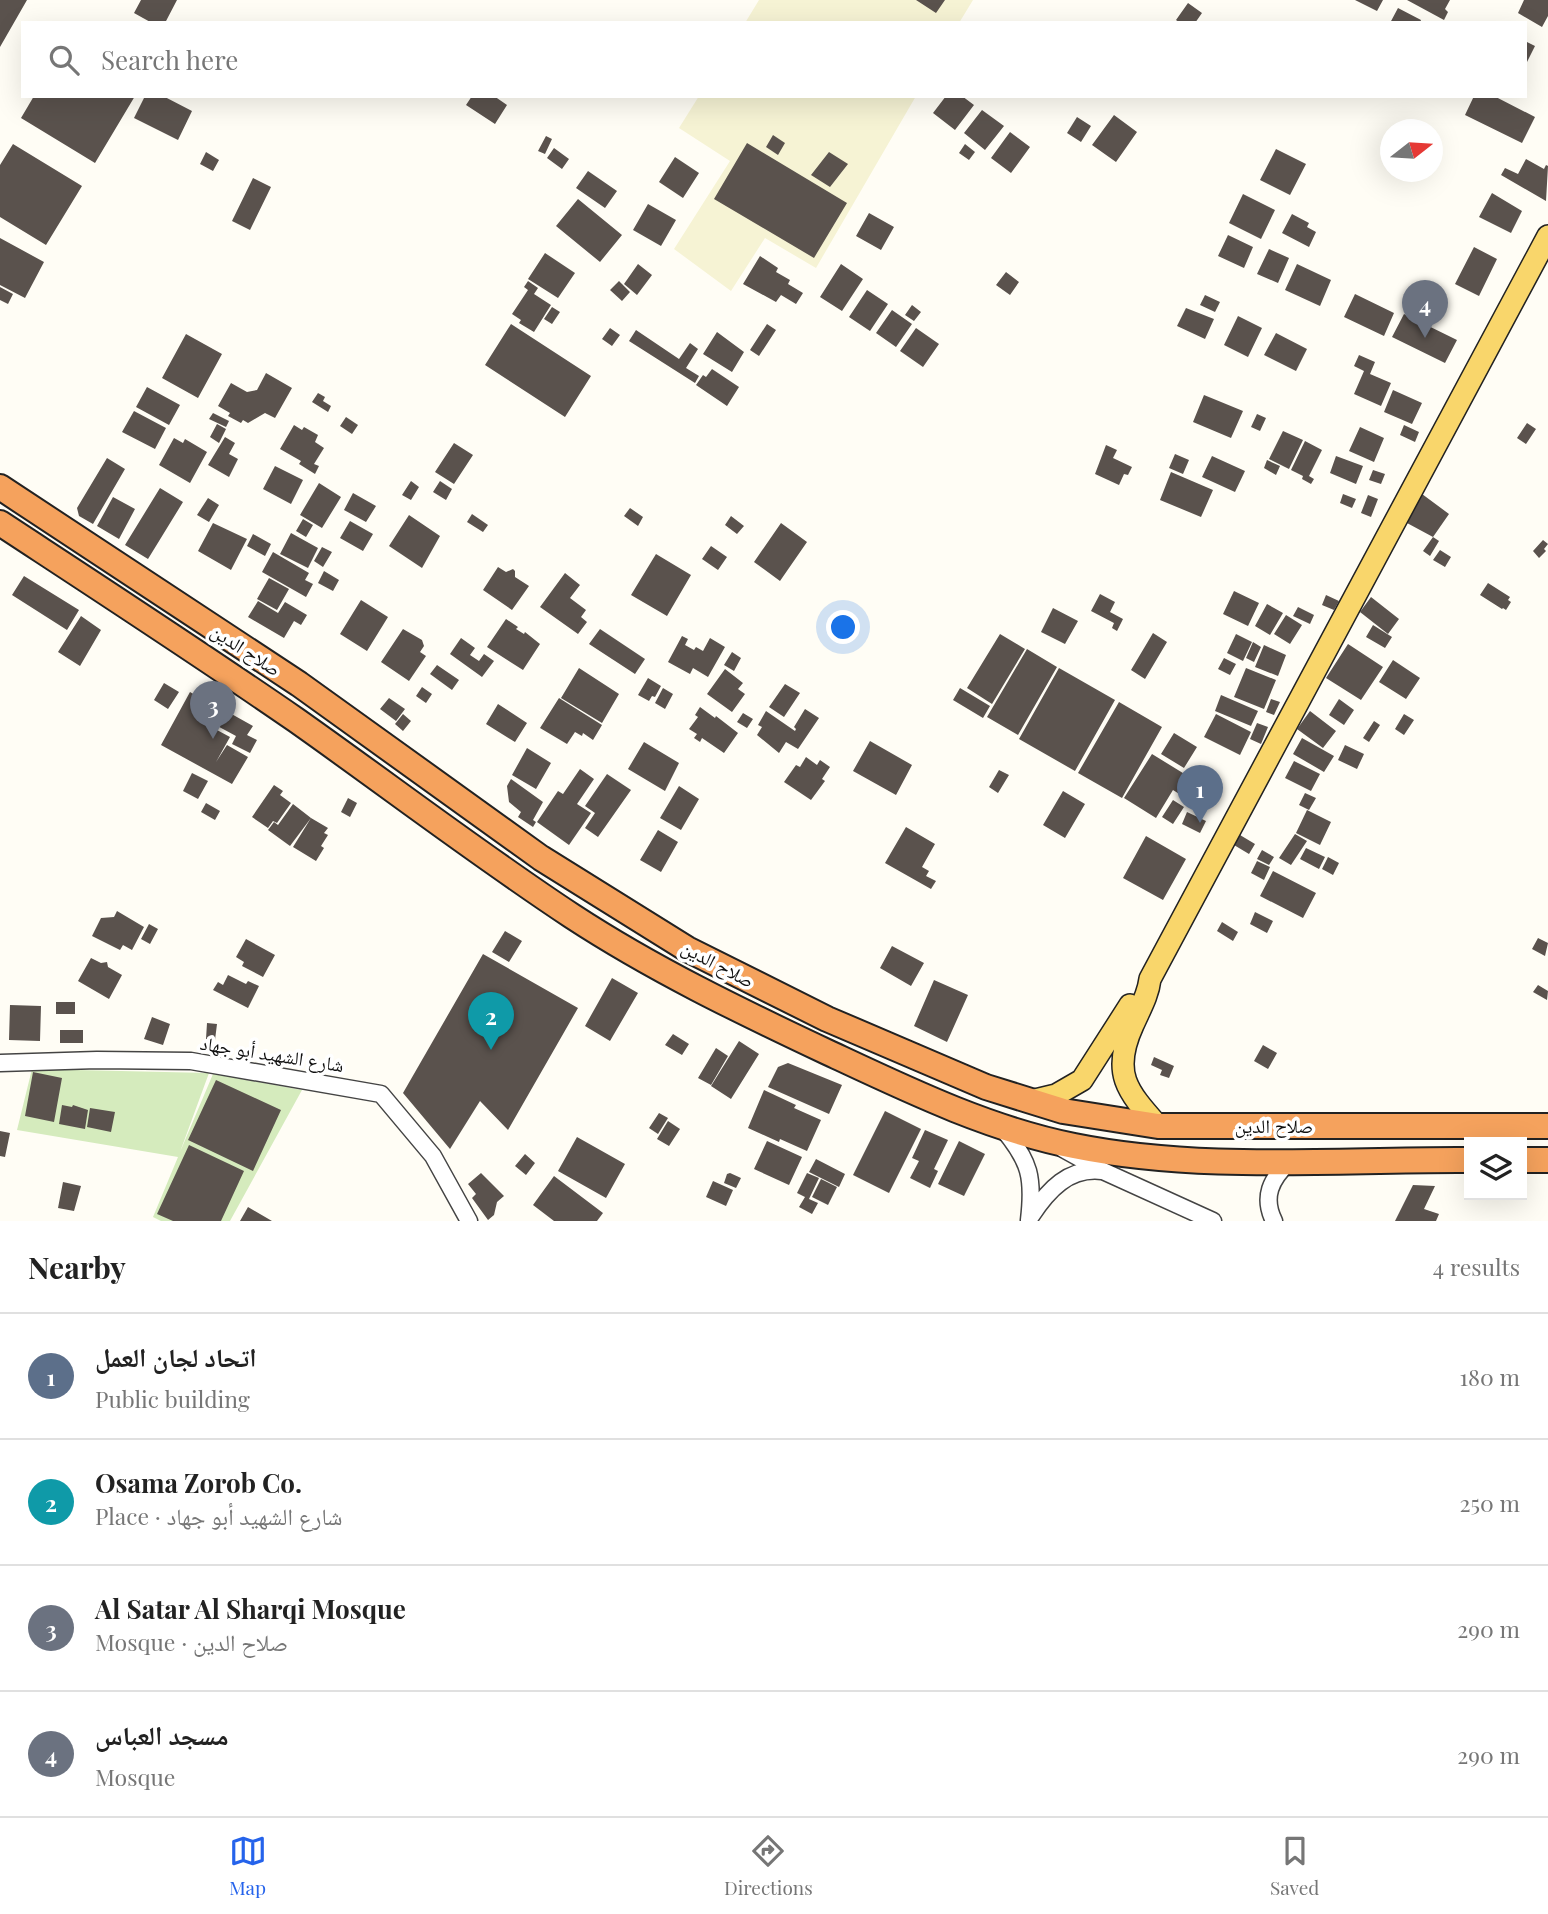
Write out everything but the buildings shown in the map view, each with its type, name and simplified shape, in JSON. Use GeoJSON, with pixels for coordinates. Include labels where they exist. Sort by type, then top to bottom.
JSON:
{"type":"FeatureCollection","features":[{"type":"Feature","properties":{"kind":"highway","name":"صلاح الدين"},"geometry":{"type":"LineString","coordinates":[[0,488],[299,684],[475,812],[687,949],[839,1024],[986,1087],[1095,1117],[1158,1126],[1548,1126]]}},
{"type":"Feature","properties":{"kind":"highway","name":"صلاح الدين"},"geometry":{"type":"LineString","coordinates":[[0,523],[292,718],[574,917],[665,972],[747,1015],[864,1070],[1000,1126],[1046,1140],[1101,1151],[1195,1160],[1464,1160]]}},
{"type":"Feature","properties":{"kind":"highway"},"geometry":{"type":"LineString","coordinates":[[574,917],[598,915],[600,895]]}},
{"type":"Feature","properties":{"kind":"highway"},"geometry":{"type":"LineString","coordinates":[[665,972],[668,955],[675,949],[687,949]]}},
{"type":"Feature","properties":{"kind":"highway"},"geometry":{"type":"LineString","coordinates":[[1527,1160],[1548,1160]]}},
{"type":"Feature","properties":{"kind":"main road"},"geometry":{"type":"LineString","coordinates":[[1031,1101],[1056,1095],[1082,1080],[1138,990],[1150,979],[1548,236]]}},
{"type":"Feature","properties":{"kind":"main road"},"geometry":{"type":"LineString","coordinates":[[1150,979],[1148,993],[1131,1029],[1122,1071],[1133,1097],[1158,1126]]}},
{"type":"Feature","properties":{"kind":"street","name":"شارع الشهيد أبو جهاد"},"geometry":{"type":"LineString","coordinates":[[0,1063],[191,1061],[381,1094],[433,1156],[469,1221]]}},
{"type":"Feature","properties":{"kind":"street"},"geometry":{"type":"LineString","coordinates":[[1000,1126],[1024,1157],[1032,1191],[1029,1220]]}},
{"type":"Feature","properties":{"kind":"street"},"geometry":{"type":"LineString","coordinates":[[1046,1140],[1103,1171],[1213,1221]]}},
{"type":"Feature","properties":{"kind":"street"},"geometry":{"type":"LineString","coordinates":[[1274,1221],[1268,1194],[1272,1181],[1289,1162]]}},
{"type":"Feature","properties":{"kind":"street"},"geometry":{"type":"LineString","coordinates":[[1029,1220],[1043,1198],[1061,1181],[1087,1169],[1103,1171]]}},
{"type":"Feature","properties":{"kind":"shaded area"},"geometry":{"type":"Polygon","coordinates":[[[759,0],[973,0],[960,21],[746,21],[759,0]]]}},
{"type":"Feature","properties":{"kind":"shaded area"},"geometry":{"type":"Polygon","coordinates":[[[698,98],[915,98],[816,268],[765,238],[731,291],[674,249],[730,161],[679,128],[698,98]]]}},
{"type":"Feature","properties":{"kind":"green space"},"geometry":{"type":"Polygon","coordinates":[[[32,1069],[209,1073],[180,1152],[213,1074],[302,1090],[230,1221],[161,1221],[153,1217],[178,1157],[17,1130],[32,1069]]]}},
{"type":"Feature","properties":{"kind":"place","name":"مسجد العباس"},"geometry":{"type":"Point","coordinates":[1425,338]}},
{"type":"Feature","properties":{"kind":"place","name":"Al Satar Al Sharqi Mosque"},"geometry":{"type":"Point","coordinates":[213,739]}},
{"type":"Feature","properties":{"kind":"place","name":"اتحاد لجان العمل"},"geometry":{"type":"Point","coordinates":[1200,823]}},
{"type":"Feature","properties":{"kind":"place","name":"Osama Zorob Co."},"geometry":{"type":"Point","coordinates":[491,1050]}}]}
